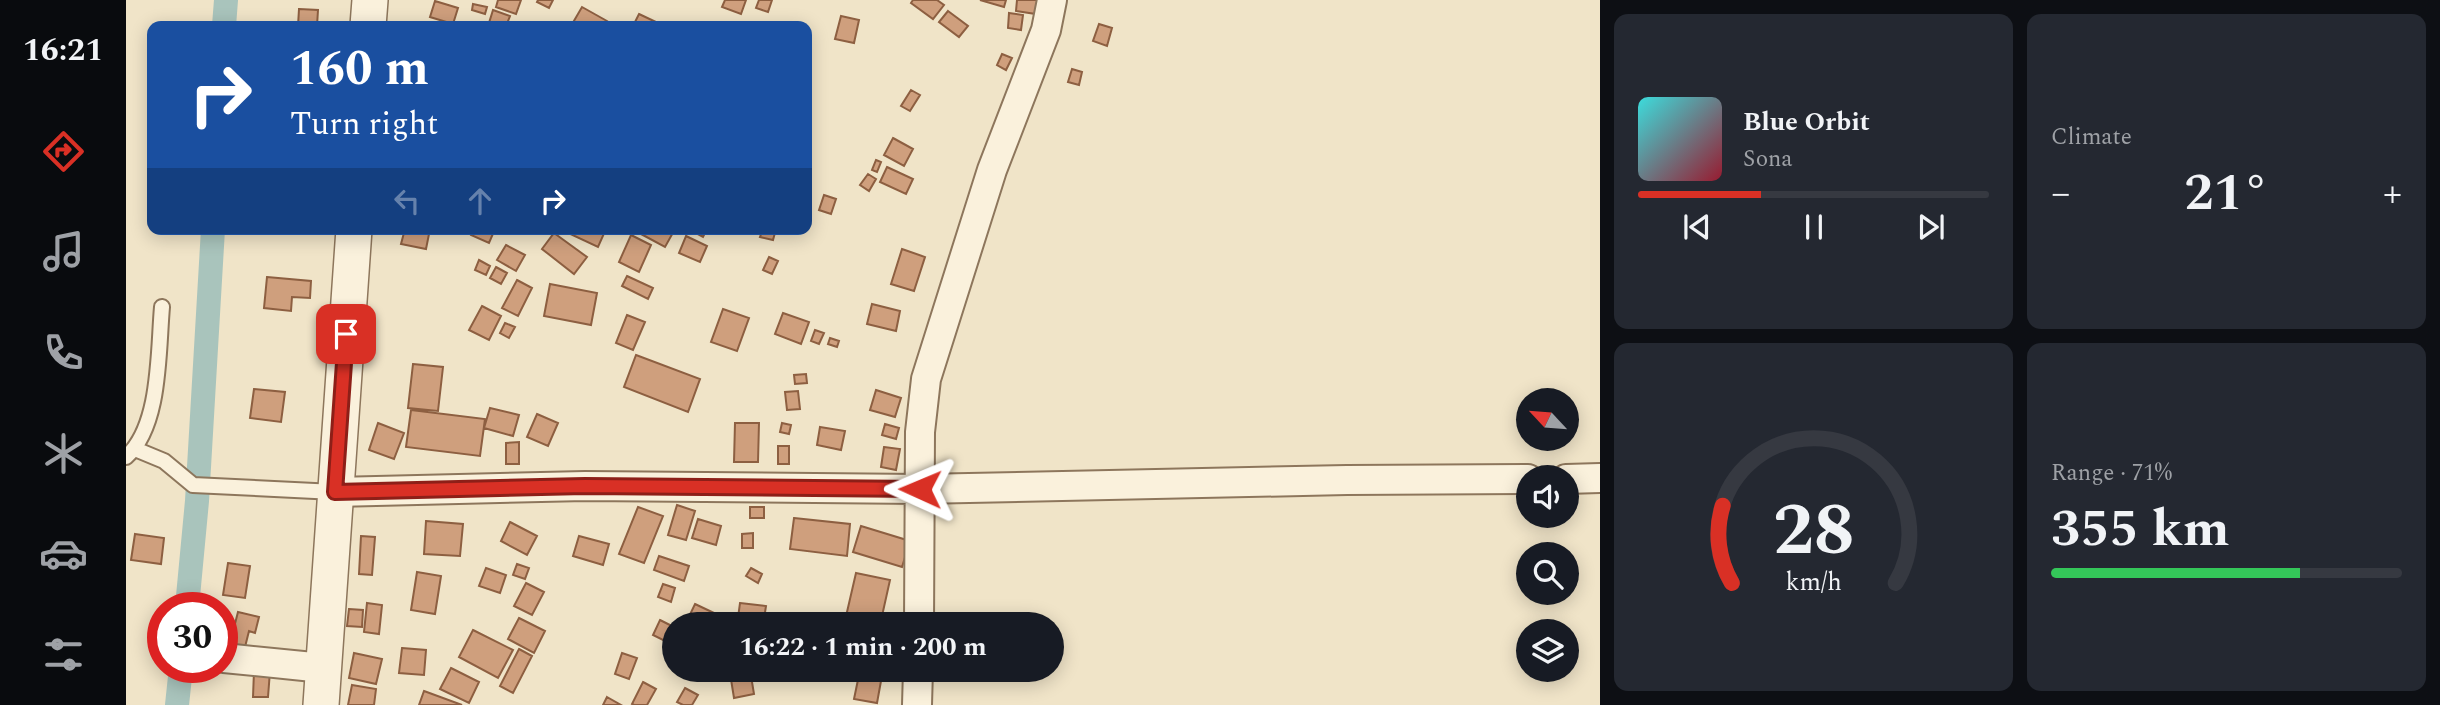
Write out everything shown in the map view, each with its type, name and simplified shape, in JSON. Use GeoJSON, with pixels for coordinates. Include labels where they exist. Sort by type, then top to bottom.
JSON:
{"type":"FeatureCollection","features":[{"type":"Feature","properties":{"kind":"street"},"geometry":{"type":"LineString","coordinates":[[368,21],[370,0]]}},
{"type":"Feature","properties":{"kind":"street"},"geometry":{"type":"LineString","coordinates":[[919,612],[920,432],[926,379],[992,170],[1046,30],[1052,0]]}},
{"type":"Feature","properties":{"kind":"street"},"geometry":{"type":"LineString","coordinates":[[321,705],[354,235]]}},
{"type":"Feature","properties":{"kind":"street"},"geometry":{"type":"LineString","coordinates":[[1579,479],[1600,478]]}},
{"type":"Feature","properties":{"kind":"street"},"geometry":{"type":"LineString","coordinates":[[335,492],[585,486],[920,489],[1516,479]]}},
{"type":"Feature","properties":{"kind":"street"},"geometry":{"type":"LineString","coordinates":[[238,659],[323,668]]}},
{"type":"Feature","properties":{"kind":"street"},"geometry":{"type":"LineString","coordinates":[[917,705],[918,682]]}},
{"type":"Feature","properties":{"kind":"lane"},"geometry":{"type":"LineString","coordinates":[[162,307],[152,408],[130,453],[164,461],[193,485],[335,492]]}},
{"type":"Feature","properties":{"kind":"building"},"geometry":{"type":"Polygon","coordinates":[[[498,0],[521,0],[516,14],[496,7],[498,0]]]}},
{"type":"Feature","properties":{"kind":"building"},"geometry":{"type":"Polygon","coordinates":[[[553,0],[549,8],[537,2],[553,0]]]}},
{"type":"Feature","properties":{"kind":"building"},"geometry":{"type":"Polygon","coordinates":[[[725,0],[746,0],[741,14],[722,7],[725,0]]]}},
{"type":"Feature","properties":{"kind":"building"},"geometry":{"type":"Polygon","coordinates":[[[759,0],[772,0],[768,12],[756,8],[759,0]]]}},
{"type":"Feature","properties":{"kind":"building"},"geometry":{"type":"Polygon","coordinates":[[[913,0],[937,0],[944,5],[933,19],[911,3],[913,0]]]}},
{"type":"Feature","properties":{"kind":"building"},"geometry":{"type":"Polygon","coordinates":[[[980,0],[1006,0],[1004,7],[980,0]]]}},
{"type":"Feature","properties":{"kind":"building"},"geometry":{"type":"Polygon","coordinates":[[[1017,0],[1038,0],[1036,14],[1016,11],[1017,0]]]}},
{"type":"Feature","properties":{"kind":"building"},"geometry":{"type":"Polygon","coordinates":[[[435,1],[458,8],[454,21],[430,17],[435,1]]]}},
{"type":"Feature","properties":{"kind":"building"},"geometry":{"type":"Polygon","coordinates":[[[473,4],[487,7],[485,14],[472,10],[473,4]]]}},
{"type":"Feature","properties":{"kind":"building"},"geometry":{"type":"Polygon","coordinates":[[[582,7],[607,21],[574,21],[582,7]]]}},
{"type":"Feature","properties":{"kind":"building"},"geometry":{"type":"Polygon","coordinates":[[[299,9],[318,10],[317,21],[298,21],[299,9]]]}},
{"type":"Feature","properties":{"kind":"building"},"geometry":{"type":"Polygon","coordinates":[[[493,10],[510,16],[508,21],[490,21],[493,10]]]}},
{"type":"Feature","properties":{"kind":"building"},"geometry":{"type":"Polygon","coordinates":[[[948,11],[968,26],[959,37],[939,22],[948,11]]]}},
{"type":"Feature","properties":{"kind":"building"},"geometry":{"type":"Polygon","coordinates":[[[1009,13],[1023,15],[1021,30],[1008,28],[1009,13]]]}},
{"type":"Feature","properties":{"kind":"building"},"geometry":{"type":"Polygon","coordinates":[[[639,14],[654,21],[636,21],[639,14]]]}},
{"type":"Feature","properties":{"kind":"building"},"geometry":{"type":"Polygon","coordinates":[[[841,16],[859,20],[854,43],[835,39],[841,16]]]}},
{"type":"Feature","properties":{"kind":"building"},"geometry":{"type":"Polygon","coordinates":[[[1099,24],[1112,28],[1107,46],[1093,41],[1099,24]]]}},
{"type":"Feature","properties":{"kind":"building"},"geometry":{"type":"Polygon","coordinates":[[[1002,54],[1012,58],[1006,70],[997,65],[1002,54]]]}},
{"type":"Feature","properties":{"kind":"building"},"geometry":{"type":"Polygon","coordinates":[[[1072,69],[1082,72],[1079,85],[1068,82],[1072,69]]]}},
{"type":"Feature","properties":{"kind":"building"},"geometry":{"type":"Polygon","coordinates":[[[911,90],[920,95],[910,111],[901,106],[911,90]]]}},
{"type":"Feature","properties":{"kind":"building"},"geometry":{"type":"Polygon","coordinates":[[[893,138],[913,149],[904,166],[884,155],[893,138]]]}},
{"type":"Feature","properties":{"kind":"building"},"geometry":{"type":"Polygon","coordinates":[[[876,160],[881,162],[877,172],[872,170],[876,160]]]}},
{"type":"Feature","properties":{"kind":"building"},"geometry":{"type":"Polygon","coordinates":[[[887,167],[913,179],[906,194],[880,182],[887,167]]]}},
{"type":"Feature","properties":{"kind":"building"},"geometry":{"type":"Polygon","coordinates":[[[868,174],[876,179],[869,191],[860,185],[868,174]]]}},
{"type":"Feature","properties":{"kind":"building"},"geometry":{"type":"Polygon","coordinates":[[[824,195],[836,199],[831,214],[819,210],[824,195]]]}},
{"type":"Feature","properties":{"kind":"building"},"geometry":{"type":"Polygon","coordinates":[[[403,235],[429,235],[426,249],[401,244],[403,235]]]}},
{"type":"Feature","properties":{"kind":"building"},"geometry":{"type":"Polygon","coordinates":[[[471,235],[492,235],[489,243],[471,235]]]}},
{"type":"Feature","properties":{"kind":"building"},"geometry":{"type":"Polygon","coordinates":[[[552,235],[557,235],[587,257],[574,274],[542,249],[552,235]]]}},
{"type":"Feature","properties":{"kind":"building"},"geometry":{"type":"Polygon","coordinates":[[[572,235],[603,235],[598,247],[572,235]]]}},
{"type":"Feature","properties":{"kind":"building"},"geometry":{"type":"Polygon","coordinates":[[[631,235],[651,245],[639,272],[619,262],[631,235]]]}},
{"type":"Feature","properties":{"kind":"building"},"geometry":{"type":"Polygon","coordinates":[[[643,235],[672,235],[665,247],[643,235]]]}},
{"type":"Feature","properties":{"kind":"building"},"geometry":{"type":"Polygon","coordinates":[[[761,235],[774,235],[773,240],[760,237],[761,235]]]}},
{"type":"Feature","properties":{"kind":"building"},"geometry":{"type":"Polygon","coordinates":[[[686,236],[707,246],[700,262],[679,253],[686,236]]]}},
{"type":"Feature","properties":{"kind":"building"},"geometry":{"type":"Polygon","coordinates":[[[506,245],[525,255],[516,271],[497,260],[506,245]]]}},
{"type":"Feature","properties":{"kind":"building"},"geometry":{"type":"Polygon","coordinates":[[[902,249],[925,257],[914,291],[891,284],[902,249]]]}},
{"type":"Feature","properties":{"kind":"building"},"geometry":{"type":"Polygon","coordinates":[[[769,257],[778,261],[772,274],[763,270],[769,257]]]}},
{"type":"Feature","properties":{"kind":"building"},"geometry":{"type":"Polygon","coordinates":[[[479,260],[490,266],[486,275],[475,270],[479,260]]]}},
{"type":"Feature","properties":{"kind":"building"},"geometry":{"type":"Polygon","coordinates":[[[496,267],[507,273],[501,284],[490,278],[496,267]]]}},
{"type":"Feature","properties":{"kind":"building"},"geometry":{"type":"Polygon","coordinates":[[[627,276],[653,288],[648,299],[622,286],[627,276]]]}},
{"type":"Feature","properties":{"kind":"building"},"geometry":{"type":"Polygon","coordinates":[[[267,277],[311,281],[310,298],[292,297],[291,311],[264,308],[267,277]]]}},
{"type":"Feature","properties":{"kind":"building"},"geometry":{"type":"Polygon","coordinates":[[[517,280],[532,288],[518,316],[502,308],[517,280]]]}},
{"type":"Feature","properties":{"kind":"building"},"geometry":{"type":"Polygon","coordinates":[[[550,284],[597,293],[591,325],[544,316],[550,284]]]}},
{"type":"Feature","properties":{"kind":"building"},"geometry":{"type":"Polygon","coordinates":[[[872,304],[900,311],[896,331],[867,324],[872,304]]]}},
{"type":"Feature","properties":{"kind":"building"},"geometry":{"type":"Polygon","coordinates":[[[482,306],[501,316],[489,340],[469,330],[482,306]]]}},
{"type":"Feature","properties":{"kind":"building"},"geometry":{"type":"Polygon","coordinates":[[[723,309],[749,318],[737,351],[711,342],[723,309]]]}},
{"type":"Feature","properties":{"kind":"building"},"geometry":{"type":"Polygon","coordinates":[[[783,313],[809,322],[801,344],[775,334],[783,313]]]}},
{"type":"Feature","properties":{"kind":"building"},"geometry":{"type":"Polygon","coordinates":[[[627,315],[645,322],[633,350],[616,343],[627,315]]]}},
{"type":"Feature","properties":{"kind":"building"},"geometry":{"type":"Polygon","coordinates":[[[505,323],[515,327],[509,338],[500,333],[505,323]]]}},
{"type":"Feature","properties":{"kind":"building"},"geometry":{"type":"Polygon","coordinates":[[[815,330],[824,333],[819,344],[811,341],[815,330]]]}},
{"type":"Feature","properties":{"kind":"building"},"geometry":{"type":"Polygon","coordinates":[[[830,338],[839,341],[837,347],[828,344],[830,338]]]}},
{"type":"Feature","properties":{"kind":"building"},"geometry":{"type":"Polygon","coordinates":[[[636,355],[700,379],[688,412],[624,387],[636,355]]]}},
{"type":"Feature","properties":{"kind":"building"},"geometry":{"type":"Polygon","coordinates":[[[413,364],[443,367],[438,411],[408,408],[413,364]]]}},
{"type":"Feature","properties":{"kind":"building"},"geometry":{"type":"Polygon","coordinates":[[[806,374],[807,383],[795,384],[794,375],[806,374]]]}},
{"type":"Feature","properties":{"kind":"building"},"geometry":{"type":"Polygon","coordinates":[[[254,389],[285,392],[281,422],[250,418],[254,389]]]}},
{"type":"Feature","properties":{"kind":"building"},"geometry":{"type":"Polygon","coordinates":[[[876,390],[901,398],[895,417],[870,410],[876,390]]]}},
{"type":"Feature","properties":{"kind":"building"},"geometry":{"type":"Polygon","coordinates":[[[798,391],[800,409],[787,410],[785,392],[798,391]]]}},
{"type":"Feature","properties":{"kind":"building"},"geometry":{"type":"Polygon","coordinates":[[[490,408],[519,415],[513,436],[484,428],[490,408]]]}},
{"type":"Feature","properties":{"kind":"building"},"geometry":{"type":"Polygon","coordinates":[[[411,410],[485,419],[480,456],[406,447],[411,410]]]}},
{"type":"Feature","properties":{"kind":"building"},"geometry":{"type":"Polygon","coordinates":[[[537,414],[558,423],[548,446],[527,437],[537,414]]]}},
{"type":"Feature","properties":{"kind":"building"},"geometry":{"type":"Polygon","coordinates":[[[378,423],[404,433],[394,459],[369,450],[378,423]]]}},
{"type":"Feature","properties":{"kind":"building"},"geometry":{"type":"Polygon","coordinates":[[[735,423],[759,423],[758,462],[734,462],[735,423]]]}},
{"type":"Feature","properties":{"kind":"building"},"geometry":{"type":"Polygon","coordinates":[[[782,423],[791,425],[789,434],[780,432],[782,423]]]}},
{"type":"Feature","properties":{"kind":"building"},"geometry":{"type":"Polygon","coordinates":[[[885,424],[899,428],[896,439],[882,435],[885,424]]]}},
{"type":"Feature","properties":{"kind":"building"},"geometry":{"type":"Polygon","coordinates":[[[820,427],[845,431],[841,450],[817,445],[820,427]]]}},
{"type":"Feature","properties":{"kind":"building"},"geometry":{"type":"Polygon","coordinates":[[[519,442],[519,464],[506,464],[506,443],[519,442]]]}},
{"type":"Feature","properties":{"kind":"building"},"geometry":{"type":"Polygon","coordinates":[[[778,446],[789,446],[789,464],[778,464],[778,446]]]}},
{"type":"Feature","properties":{"kind":"building"},"geometry":{"type":"Polygon","coordinates":[[[884,447],[900,449],[896,470],[881,467],[884,447]]]}},
{"type":"Feature","properties":{"kind":"building"},"geometry":{"type":"Polygon","coordinates":[[[677,505],[695,511],[686,540],[668,535],[677,505]]]}},
{"type":"Feature","properties":{"kind":"building"},"geometry":{"type":"Polygon","coordinates":[[[638,507],[663,516],[644,563],[619,554],[638,507]]]}},
{"type":"Feature","properties":{"kind":"building"},"geometry":{"type":"Polygon","coordinates":[[[750,507],[764,507],[764,518],[750,518],[750,507]]]}},
{"type":"Feature","properties":{"kind":"building"},"geometry":{"type":"Polygon","coordinates":[[[794,518],[850,524],[847,556],[790,549],[794,518]]]}},
{"type":"Feature","properties":{"kind":"building"},"geometry":{"type":"Polygon","coordinates":[[[698,519],[721,526],[716,545],[692,538],[698,519]]]}},
{"type":"Feature","properties":{"kind":"building"},"geometry":{"type":"Polygon","coordinates":[[[426,521],[463,524],[460,556],[424,554],[426,521]]]}},
{"type":"Feature","properties":{"kind":"building"},"geometry":{"type":"Polygon","coordinates":[[[510,522],[537,536],[527,555],[501,541],[510,522]]]}},
{"type":"Feature","properties":{"kind":"building"},"geometry":{"type":"Polygon","coordinates":[[[861,526],[910,541],[902,567],[853,552],[861,526]]]}},
{"type":"Feature","properties":{"kind":"building"},"geometry":{"type":"Polygon","coordinates":[[[753,533],[753,548],[742,548],[742,534],[753,533]]]}},
{"type":"Feature","properties":{"kind":"building"},"geometry":{"type":"Polygon","coordinates":[[[135,534],[164,538],[161,564],[131,560],[135,534]]]}},
{"type":"Feature","properties":{"kind":"building"},"geometry":{"type":"Polygon","coordinates":[[[361,536],[375,537],[372,575],[359,574],[361,536]]]}},
{"type":"Feature","properties":{"kind":"building"},"geometry":{"type":"Polygon","coordinates":[[[579,536],[609,544],[603,565],[573,556],[579,536]]]}},
{"type":"Feature","properties":{"kind":"building"},"geometry":{"type":"Polygon","coordinates":[[[659,556],[689,566],[684,581],[654,570],[659,556]]]}},
{"type":"Feature","properties":{"kind":"building"},"geometry":{"type":"Polygon","coordinates":[[[228,563],[250,566],[245,598],[238,597],[238,592],[223,592],[228,563]]]}},
{"type":"Feature","properties":{"kind":"building"},"geometry":{"type":"Polygon","coordinates":[[[517,564],[529,568],[525,579],[513,575],[517,564]]]}},
{"type":"Feature","properties":{"kind":"building"},"geometry":{"type":"Polygon","coordinates":[[[486,568],[506,575],[500,593],[479,586],[486,568]]]}},
{"type":"Feature","properties":{"kind":"building"},"geometry":{"type":"Polygon","coordinates":[[[751,568],[762,574],[758,583],[746,576],[751,568]]]}},
{"type":"Feature","properties":{"kind":"building"},"geometry":{"type":"Polygon","coordinates":[[[417,572],[441,576],[435,614],[411,610],[417,572]]]}},
{"type":"Feature","properties":{"kind":"building"},"geometry":{"type":"Polygon","coordinates":[[[856,573],[890,580],[883,612],[847,612],[856,573]]]}},
{"type":"Feature","properties":{"kind":"building"},"geometry":{"type":"Polygon","coordinates":[[[526,583],[544,592],[532,615],[514,606],[526,583]]]}},
{"type":"Feature","properties":{"kind":"building"},"geometry":{"type":"Polygon","coordinates":[[[663,584],[675,588],[671,602],[658,597],[663,584]]]}},
{"type":"Feature","properties":{"kind":"building"},"geometry":{"type":"Polygon","coordinates":[[[367,603],[382,605],[379,634],[364,632],[367,603]]]}},
{"type":"Feature","properties":{"kind":"building"},"geometry":{"type":"Polygon","coordinates":[[[740,603],[766,606],[765,612],[739,612],[740,603]]]}},
{"type":"Feature","properties":{"kind":"building"},"geometry":{"type":"Polygon","coordinates":[[[695,604],[712,612],[691,612],[695,604]]]}},
{"type":"Feature","properties":{"kind":"building"},"geometry":{"type":"Polygon","coordinates":[[[349,609],[363,610],[362,627],[347,626],[349,609]]]}},
{"type":"Feature","properties":{"kind":"building"},"geometry":{"type":"Polygon","coordinates":[[[238,612],[259,617],[255,633],[249,631],[244,651],[238,649],[238,612]]]}},
{"type":"Feature","properties":{"kind":"building"},"geometry":{"type":"Polygon","coordinates":[[[519,618],[545,631],[534,653],[508,639],[519,618]]]}},
{"type":"Feature","properties":{"kind":"building"},"geometry":{"type":"Polygon","coordinates":[[[660,620],[662,621],[662,640],[653,635],[660,620]]]}},
{"type":"Feature","properties":{"kind":"building"},"geometry":{"type":"Polygon","coordinates":[[[473,630],[513,650],[498,678],[459,657],[473,630]]]}},
{"type":"Feature","properties":{"kind":"building"},"geometry":{"type":"Polygon","coordinates":[[[402,648],[426,650],[424,675],[399,673],[402,648]]]}},
{"type":"Feature","properties":{"kind":"building"},"geometry":{"type":"Polygon","coordinates":[[[519,649],[532,656],[513,693],[500,686],[519,649]]]}},
{"type":"Feature","properties":{"kind":"building"},"geometry":{"type":"Polygon","coordinates":[[[354,653],[382,659],[376,684],[349,678],[354,653]]]}},
{"type":"Feature","properties":{"kind":"building"},"geometry":{"type":"Polygon","coordinates":[[[622,653],[637,658],[629,679],[615,674],[622,653]]]}},
{"type":"Feature","properties":{"kind":"building"},"geometry":{"type":"Polygon","coordinates":[[[451,668],[479,682],[469,703],[440,689],[451,668]]]}},
{"type":"Feature","properties":{"kind":"building"},"geometry":{"type":"Polygon","coordinates":[[[254,671],[270,671],[268,697],[253,697],[254,671]]]}},
{"type":"Feature","properties":{"kind":"building"},"geometry":{"type":"Polygon","coordinates":[[[643,682],[656,689],[647,705],[634,705],[632,704],[643,682]]]}},
{"type":"Feature","properties":{"kind":"building"},"geometry":{"type":"Polygon","coordinates":[[[731,682],[752,682],[754,694],[734,698],[731,682]]]}},
{"type":"Feature","properties":{"kind":"building"},"geometry":{"type":"Polygon","coordinates":[[[858,682],[881,682],[877,703],[854,699],[858,682]]]}},
{"type":"Feature","properties":{"kind":"building"},"geometry":{"type":"Polygon","coordinates":[[[352,685],[376,689],[374,705],[348,705],[352,685]]]}},
{"type":"Feature","properties":{"kind":"building"},"geometry":{"type":"Polygon","coordinates":[[[685,688],[698,695],[692,705],[677,702],[685,688]]]}},
{"type":"Feature","properties":{"kind":"building"},"geometry":{"type":"Polygon","coordinates":[[[424,691],[462,705],[419,705],[424,691]]]}},
{"type":"Feature","properties":{"kind":"building"},"geometry":{"type":"Polygon","coordinates":[[[607,697],[621,705],[603,705],[607,697]]]}},
{"type":"Feature","properties":{"kind":"waterway"},"geometry":{"type":"LineString","coordinates":[[224,21],[226,0]]}},
{"type":"Feature","properties":{"kind":"waterway"},"geometry":{"type":"LineString","coordinates":[[188,592],[197,501],[213,235]]}},
{"type":"Feature","properties":{"kind":"waterway"},"geometry":{"type":"LineString","coordinates":[[177,705],[179,683]]}},
{"type":"Feature","properties":{"kind":"route"},"geometry":{"type":"LineString","coordinates":[[346,334],[335,492],[585,486],[920,489]]}}]}
